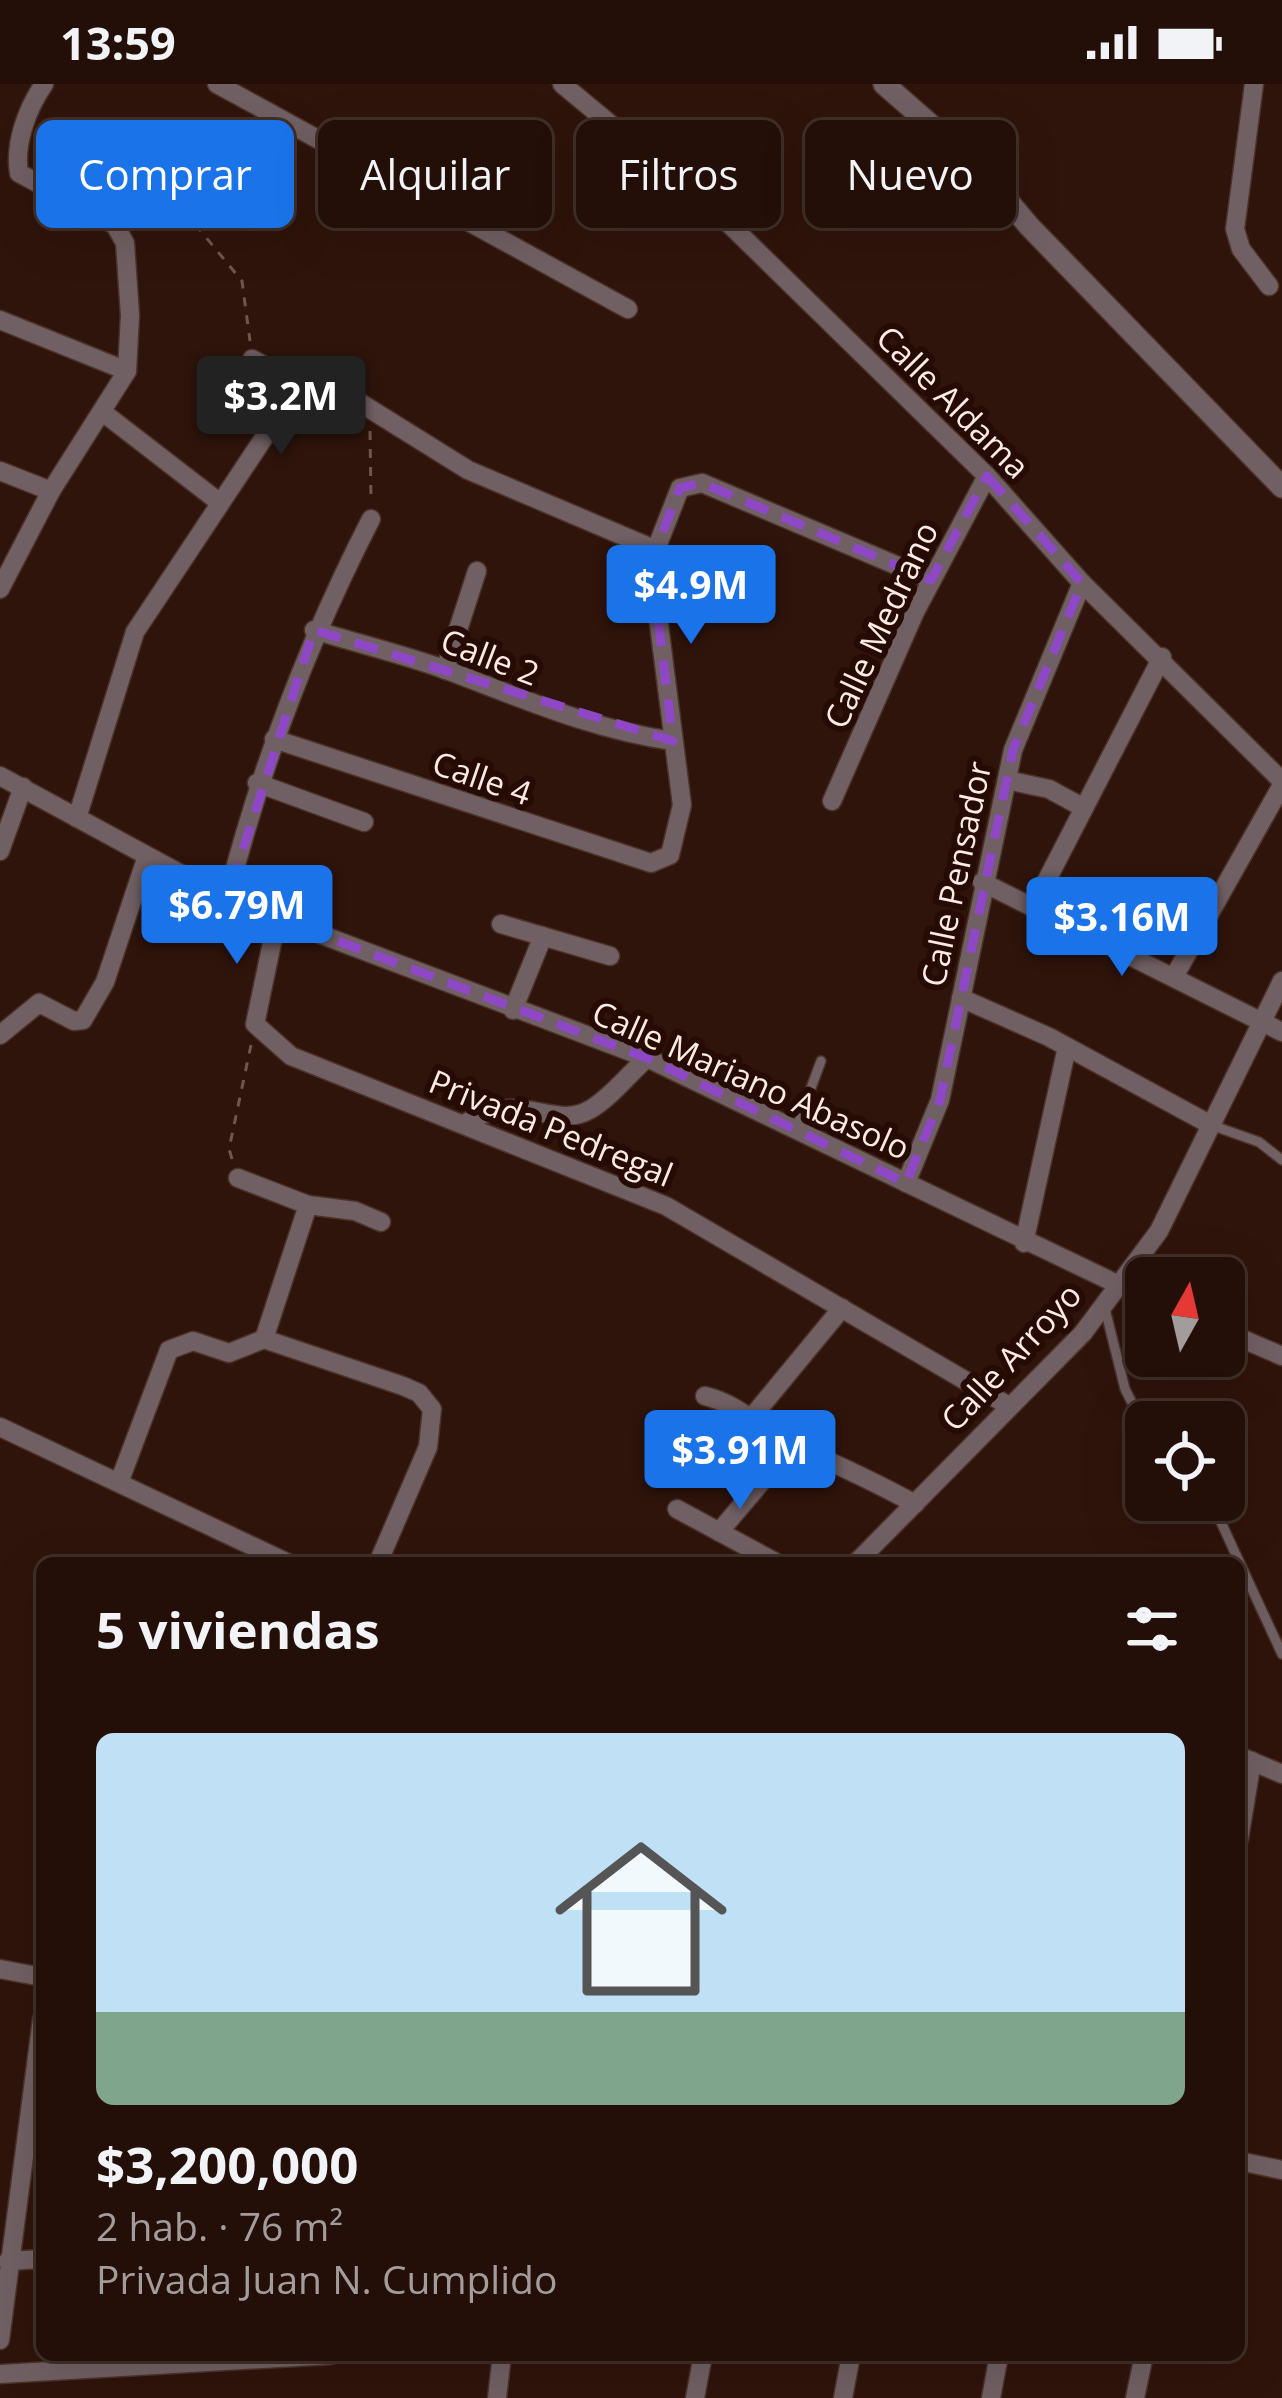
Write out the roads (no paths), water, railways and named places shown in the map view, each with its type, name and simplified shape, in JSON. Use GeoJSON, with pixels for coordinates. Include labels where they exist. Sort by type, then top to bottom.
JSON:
{"type":"FeatureCollection","features":[{"type":"Feature","properties":{"kind":"street"},"geometry":{"type":"LineString","coordinates":[[0,590],[51,491],[105,414],[127,371],[130,278],[125,243],[115,225],[100,213],[19,173],[16,158],[23,129],[44,84]]}},
{"type":"Feature","properties":{"kind":"street"},"geometry":{"type":"LineString","coordinates":[[217,84],[628,309]]}},
{"type":"Feature","properties":{"kind":"street","name":"Calle Aldama"},"geometry":{"type":"LineString","coordinates":[[562,84],[721,216],[987,476],[1082,583],[1162,657],[1282,783]]}},
{"type":"Feature","properties":{"kind":"street"},"geometry":{"type":"LineString","coordinates":[[884,84],[980,168],[1029,226],[1282,487]]}},
{"type":"Feature","properties":{"kind":"street"},"geometry":{"type":"LineString","coordinates":[[1254,84],[1235,229],[1241,249],[1269,286]]}},
{"type":"Feature","properties":{"kind":"street"},"geometry":{"type":"LineString","coordinates":[[0,320],[127,371]]}},
{"type":"Feature","properties":{"kind":"street"},"geometry":{"type":"LineString","coordinates":[[252,359],[299,385],[322,382],[468,470],[654,549]]}},
{"type":"Feature","properties":{"kind":"street"},"geometry":{"type":"LineString","coordinates":[[77,818],[135,632],[299,385]]}},
{"type":"Feature","properties":{"kind":"street"},"geometry":{"type":"LineString","coordinates":[[105,414],[219,502]]}},
{"type":"Feature","properties":{"kind":"street"},"geometry":{"type":"LineString","coordinates":[[0,471],[51,491]]}},
{"type":"Feature","properties":{"kind":"street","name":"Calle Medrano"},"geometry":{"type":"LineString","coordinates":[[832,801],[931,580],[987,476]]}},
{"type":"Feature","properties":{"kind":"street"},"geometry":{"type":"LineString","coordinates":[[673,741],[652,577],[654,549],[680,488],[702,483],[931,580]]}},
{"type":"Feature","properties":{"kind":"street"},"geometry":{"type":"LineString","coordinates":[[227,898],[257,782],[314,630],[371,519]]}},
{"type":"Feature","properties":{"kind":"street"},"geometry":{"type":"LineString","coordinates":[[445,670],[476,572]]}},
{"type":"Feature","properties":{"kind":"street","name":"Calle Pensador"},"geometry":{"type":"LineString","coordinates":[[906,1183],[940,1100],[982,882],[1021,728],[1082,583]]}},
{"type":"Feature","properties":{"kind":"street","name":"Calle 2"},"geometry":{"type":"LineString","coordinates":[[314,630],[445,670],[536,706],[630,735],[673,741]]}},
{"type":"Feature","properties":{"kind":"street"},"geometry":{"type":"LineString","coordinates":[[1034,905],[1162,657]]}},
{"type":"Feature","properties":{"kind":"street","name":"Calle 4"},"geometry":{"type":"LineString","coordinates":[[274,739],[651,863],[670,855],[682,805],[673,741]]}},
{"type":"Feature","properties":{"kind":"street","name":"Calle Mariano Abasolo"},"geometry":{"type":"LineString","coordinates":[[0,776],[227,898],[647,1058],[1125,1290]]}},
{"type":"Feature","properties":{"kind":"street"},"geometry":{"type":"LineString","coordinates":[[1007,779],[1048,789],[1084,808]]}},
{"type":"Feature","properties":{"kind":"street"},"geometry":{"type":"LineString","coordinates":[[257,782],[364,822]]}},
{"type":"Feature","properties":{"kind":"street"},"geometry":{"type":"LineString","coordinates":[[1175,975],[1282,783]]}},
{"type":"Feature","properties":{"kind":"street"},"geometry":{"type":"LineString","coordinates":[[0,851],[22,787]]}},
{"type":"Feature","properties":{"kind":"street"},"geometry":{"type":"LineString","coordinates":[[0,1035],[39,1003],[74,1022],[83,1020],[104,982],[147,856]]}},
{"type":"Feature","properties":{"kind":"street"},"geometry":{"type":"LineString","coordinates":[[982,882],[1282,1032]]}},
{"type":"Feature","properties":{"kind":"street","name":"Privada Pedregal"},"geometry":{"type":"LineString","coordinates":[[278,919],[255,1024],[292,1056],[666,1206],[1009,1406]]}},
{"type":"Feature","properties":{"kind":"street"},"geometry":{"type":"LineString","coordinates":[[501,924],[610,956]]}},
{"type":"Feature","properties":{"kind":"street"},"geometry":{"type":"LineString","coordinates":[[513,1010],[542,936]]}},
{"type":"Feature","properties":{"kind":"street","name":"Calle Arroyo"},"geometry":{"type":"LineString","coordinates":[[862,1557],[1070,1347],[1159,1231],[1282,981]]}},
{"type":"Feature","properties":{"kind":"street"},"geometry":{"type":"LineString","coordinates":[[961,998],[1067,1047],[1211,1125]]}},
{"type":"Feature","properties":{"kind":"street"},"geometry":{"type":"LineString","coordinates":[[1024,1243],[1067,1047]]}},
{"type":"Feature","properties":{"kind":"street"},"geometry":{"type":"LineString","coordinates":[[464,1124],[510,1106],[576,1115],[591,1109],[647,1058]]}},
{"type":"Feature","properties":{"kind":"street"},"geometry":{"type":"LineString","coordinates":[[238,1178],[308,1205],[355,1211],[381,1222]]}},
{"type":"Feature","properties":{"kind":"street"},"geometry":{"type":"LineString","coordinates":[[264,1339],[308,1205]]}},
{"type":"Feature","properties":{"kind":"street"},"geometry":{"type":"LineString","coordinates":[[752,1417],[842,1308]]}},
{"type":"Feature","properties":{"kind":"street"},"geometry":{"type":"LineString","coordinates":[[120,1480],[169,1350],[193,1341],[229,1353],[264,1339],[403,1386],[419,1393],[432,1409],[428,1447],[382,1557]]}},
{"type":"Feature","properties":{"kind":"street"},"geometry":{"type":"LineString","coordinates":[[1245,1340],[1282,1356]]}},
{"type":"Feature","properties":{"kind":"street"},"geometry":{"type":"LineString","coordinates":[[706,1396],[742,1408],[793,1446],[825,1456],[915,1504]]}},
{"type":"Feature","properties":{"kind":"street"},"geometry":{"type":"LineString","coordinates":[[0,1427],[276,1557]]}},
{"type":"Feature","properties":{"kind":"street"},"geometry":{"type":"LineString","coordinates":[[719,1532],[793,1446]]}},
{"type":"Feature","properties":{"kind":"street"},"geometry":{"type":"LineString","coordinates":[[677,1509],[766,1557]]}},
{"type":"Feature","properties":{"kind":"street"},"geometry":{"type":"LineString","coordinates":[[1246,1759],[1282,1774]]}},
{"type":"Feature","properties":{"kind":"street"},"geometry":{"type":"LineString","coordinates":[[0,1969],[36,1976]]}},
{"type":"Feature","properties":{"kind":"street"},"geometry":{"type":"LineString","coordinates":[[0,2340],[8,2261],[33,2146],[36,2104]]}},
{"type":"Feature","properties":{"kind":"street"},"geometry":{"type":"LineString","coordinates":[[1245,2162],[1282,2170]]}},
{"type":"Feature","properties":{"kind":"street"},"geometry":{"type":"LineString","coordinates":[[8,2261],[36,2259]]}},
{"type":"Feature","properties":{"kind":"street"},"geometry":{"type":"LineString","coordinates":[[0,2374],[226,2361]]}},
{"type":"Feature","properties":{"kind":"street"},"geometry":{"type":"LineString","coordinates":[[497,2398],[501,2361]]}},
{"type":"Feature","properties":{"kind":"street"},"geometry":{"type":"LineString","coordinates":[[695,2398],[702,2361]]}},
{"type":"Feature","properties":{"kind":"street"},"geometry":{"type":"LineString","coordinates":[[843,2398],[850,2361]]}},
{"type":"Feature","properties":{"kind":"street"},"geometry":{"type":"LineString","coordinates":[[991,2398],[998,2361]]}},
{"type":"Feature","properties":{"kind":"street"},"geometry":{"type":"LineString","coordinates":[[1135,2398],[1143,2361]]}},
{"type":"Feature","properties":{"kind":"lane"},"geometry":{"type":"LineString","coordinates":[[795,1131],[821,1061]]}},
{"type":"Feature","properties":{"kind":"lane"},"geometry":{"type":"LineString","coordinates":[[1211,1125],[1259,1142],[1282,1160]]}},
{"type":"Feature","properties":{"kind":"lane"},"geometry":{"type":"LineString","coordinates":[[1104,1303],[1131,1401]]}},
{"type":"Feature","properties":{"kind":"lane"},"geometry":{"type":"LineString","coordinates":[[1220,1521],[1237,1557]]}},
{"type":"Feature","properties":{"kind":"lane"},"geometry":{"type":"LineString","coordinates":[[1245,1574],[1282,1654]]}}]}
